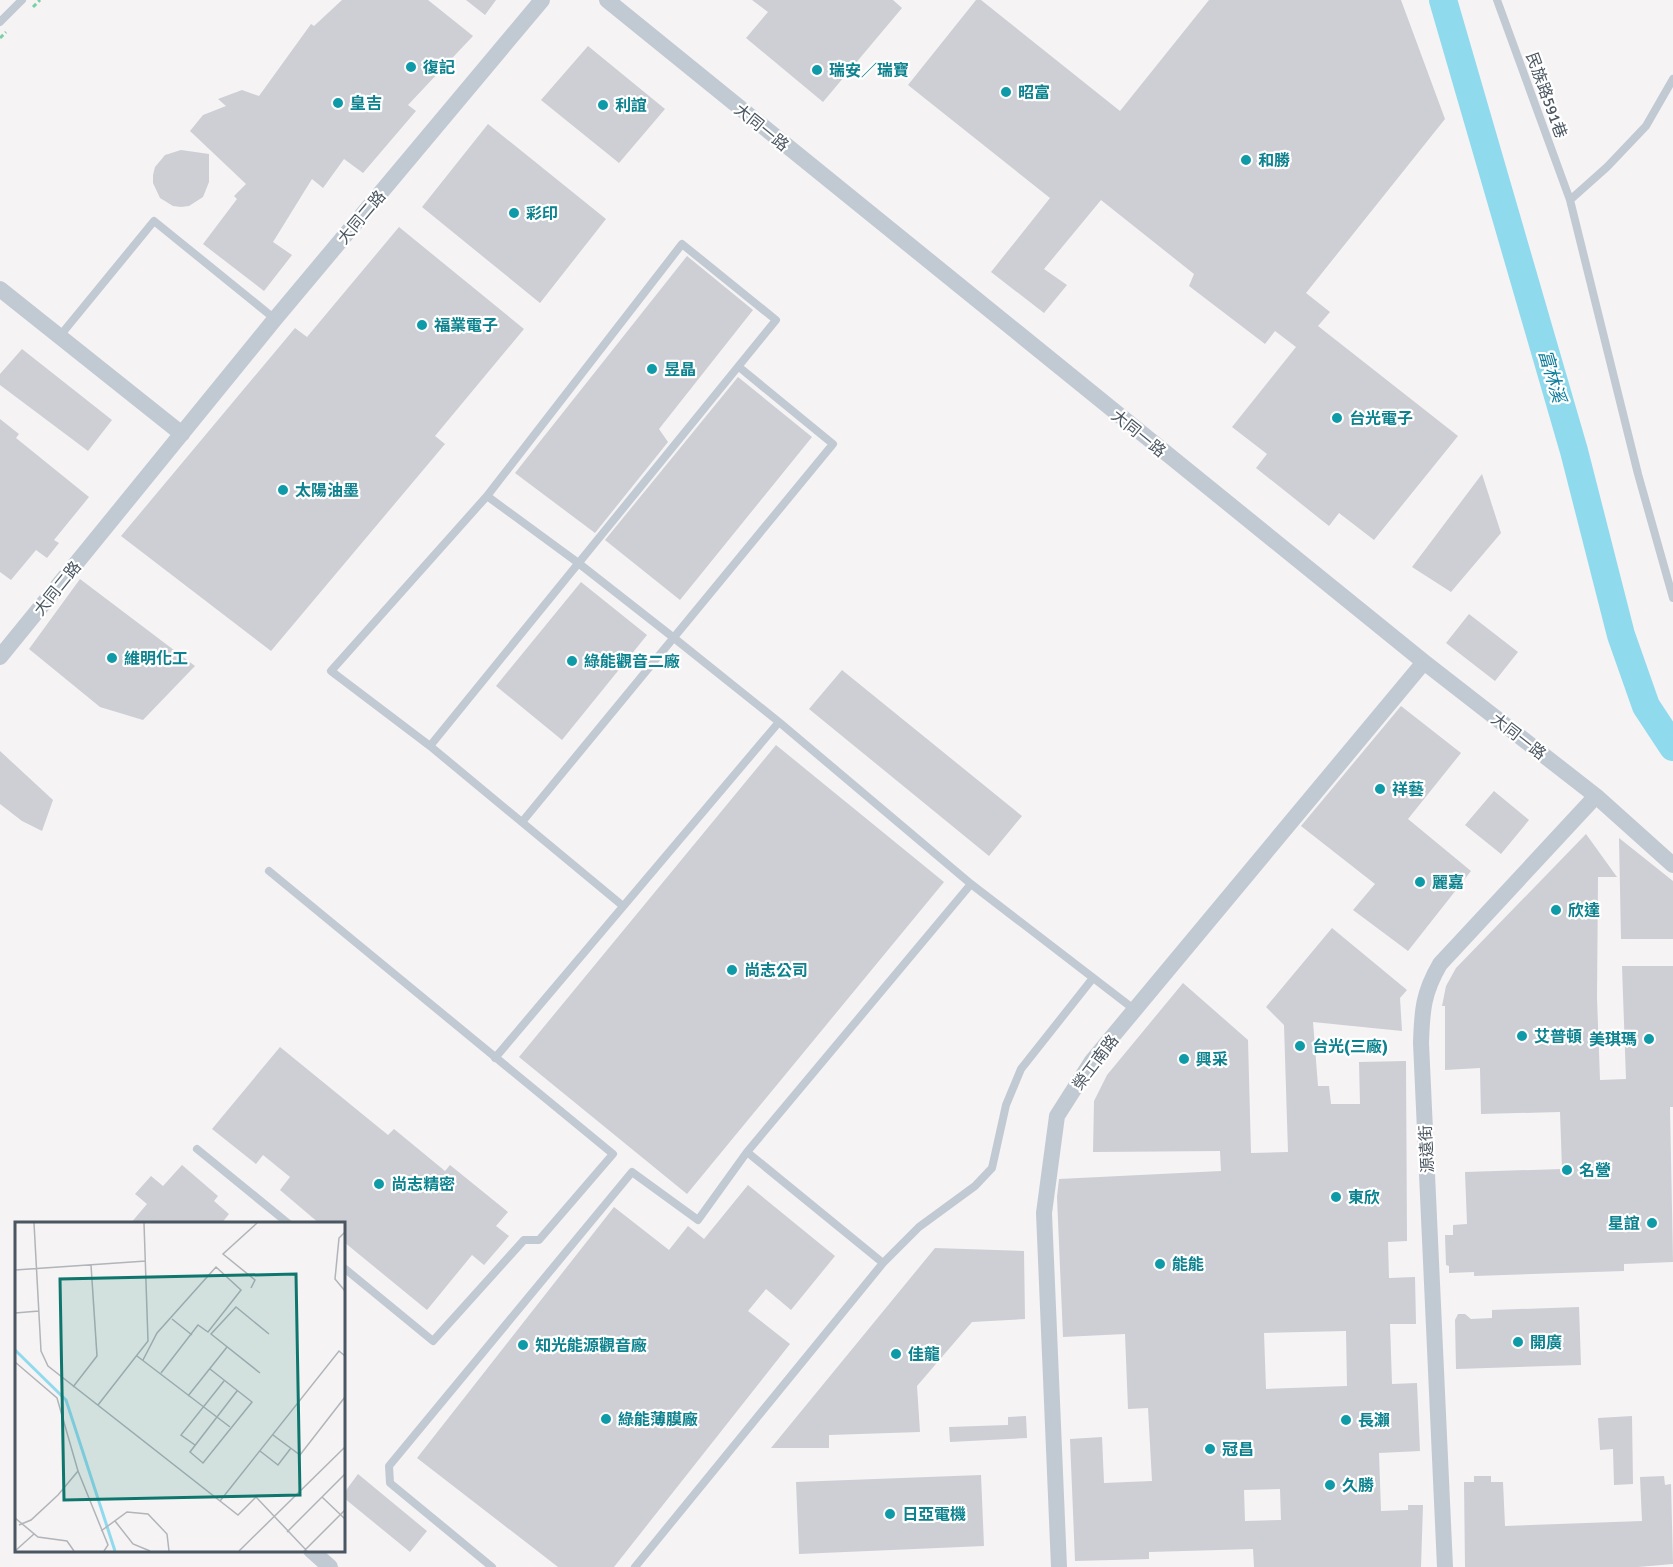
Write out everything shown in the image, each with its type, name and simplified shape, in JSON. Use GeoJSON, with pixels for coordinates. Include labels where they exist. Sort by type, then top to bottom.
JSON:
{"type":"FeatureCollection","features":[{"type":"Feature","properties":{"kind":"street","name":"大同二路"},"geometry":{"type":"LineString","coordinates":[[0,657],[276,319],[543,0]]}},
{"type":"Feature","properties":{"kind":"street","name":"大同一路"},"geometry":{"type":"LineString","coordinates":[[606,0],[1424,662],[1596,796],[1673,864]]}},
{"type":"Feature","properties":{"kind":"street"},"geometry":{"type":"LineString","coordinates":[[0,290],[182,434]]}},
{"type":"Feature","properties":{"kind":"street","name":"榮工南路"},"geometry":{"type":"LineString","coordinates":[[1059,1567],[1044,1213],[1057,1116],[1092,1061],[1136,1011],[1424,662]]}},
{"type":"Feature","properties":{"kind":"street","name":"源遠街"},"geometry":{"type":"LineString","coordinates":[[1445,1567],[1421,1043],[1422,1011],[1427,986],[1440,964],[1596,796]]}},
{"type":"Feature","properties":{"kind":"street"},"geometry":{"type":"LineString","coordinates":[[312,1552],[330,1567]]}},
{"type":"Feature","properties":{"kind":"lane"},"geometry":{"type":"LineString","coordinates":[[0,22],[22,0]]}},
{"type":"Feature","properties":{"kind":"lane","name":"民族路591巷"},"geometry":{"type":"LineString","coordinates":[[1497,0],[1570,200],[1638,474],[1673,598]]}},
{"type":"Feature","properties":{"kind":"lane"},"geometry":{"type":"LineString","coordinates":[[1570,200],[1607,167],[1646,126],[1673,79]]}},
{"type":"Feature","properties":{"kind":"lane"},"geometry":{"type":"LineString","coordinates":[[59,337],[153,221],[276,319]]}},
{"type":"Feature","properties":{"kind":"lane"},"geometry":{"type":"LineString","coordinates":[[430,746],[577,562],[776,320],[682,244],[486,496],[331,671],[430,746],[623,906]]}},
{"type":"Feature","properties":{"kind":"lane"},"geometry":{"type":"LineString","coordinates":[[522,822],[833,444],[739,367]]}},
{"type":"Feature","properties":{"kind":"lane"},"geometry":{"type":"LineString","coordinates":[[486,496],[577,562],[674,638],[779,722],[971,884],[1136,1011]]}},
{"type":"Feature","properties":{"kind":"lane"},"geometry":{"type":"LineString","coordinates":[[495,1058],[779,722]]}},
{"type":"Feature","properties":{"kind":"lane"},"geometry":{"type":"LineString","coordinates":[[269,871],[613,1154],[539,1240],[524,1240],[433,1341],[345,1269]]}},
{"type":"Feature","properties":{"kind":"lane"},"geometry":{"type":"LineString","coordinates":[[492,1567],[390,1483],[389,1466],[632,1172],[698,1220],[747,1152],[971,884]]}},
{"type":"Feature","properties":{"kind":"lane"},"geometry":{"type":"LineString","coordinates":[[635,1567],[883,1263],[919,1227],[975,1186],[992,1168],[1006,1106],[1021,1069],[1093,978]]}},
{"type":"Feature","properties":{"kind":"lane"},"geometry":{"type":"LineString","coordinates":[[198,1149],[287,1222]]}},
{"type":"Feature","properties":{"kind":"lane"},"geometry":{"type":"LineString","coordinates":[[747,1152],[883,1263]]}},
{"type":"Feature","properties":{"kind":"building"},"geometry":{"type":"Polygon","coordinates":[[[342,0],[428,0],[473,36],[408,105],[416,111],[363,173],[344,159],[323,188],[312,179],[273,242],[292,255],[264,291],[203,244],[237,199],[234,196],[246,184],[190,131],[203,115],[226,106],[218,99],[242,90],[259,96],[311,24],[314,26],[342,0]]]}},
{"type":"Feature","properties":{"kind":"building"},"geometry":{"type":"Polygon","coordinates":[[[466,0],[496,0],[485,15],[466,0]]]}},
{"type":"Feature","properties":{"kind":"building","name":"瑞安／瑞寶"},"geometry":{"type":"Polygon","coordinates":[[[752,0],[893,0],[902,8],[823,102],[746,38],[768,12],[752,0]]]}},
{"type":"Feature","properties":{"kind":"building","name":"和勝"},"geometry":{"type":"Polygon","coordinates":[[[976,0],[981,0],[1120,111],[1209,0],[1401,0],[1445,119],[1306,293],[1330,312],[1318,326],[1458,436],[1374,540],[1339,513],[1329,526],[1256,468],[1267,454],[1232,427],[1296,347],[1275,331],[1265,344],[1189,286],[1194,274],[1101,200],[1044,269],[1067,285],[1044,313],[991,272],[1050,198],[908,85],[976,0]]]}},
{"type":"Feature","properties":{"kind":"building","name":"利誼"},"geometry":{"type":"Polygon","coordinates":[[[588,46],[665,109],[619,163],[541,100],[588,46]]]}},
{"type":"Feature","properties":{"kind":"building","name":"彩印"},"geometry":{"type":"Polygon","coordinates":[[[488,124],[606,219],[540,303],[422,207],[488,124]]]}},
{"type":"Feature","properties":{"kind":"building"},"geometry":{"type":"Polygon","coordinates":[[[181,150],[209,154],[209,182],[203,197],[189,206],[181,207],[173,206],[160,198],[153,183],[153,175],[155,167],[165,155],[181,150]]]}},
{"type":"Feature","properties":{"kind":"building","name":"太陽油墨"},"geometry":{"type":"Polygon","coordinates":[[[399,227],[524,329],[435,436],[445,444],[271,651],[121,536],[295,328],[307,337],[399,227]]]}},
{"type":"Feature","properties":{"kind":"building","name":"昱晶"},"geometry":{"type":"Polygon","coordinates":[[[687,256],[753,310],[659,429],[668,442],[595,533],[515,473],[687,256]]]}},
{"type":"Feature","properties":{"kind":"building"},"geometry":{"type":"Polygon","coordinates":[[[22,349],[112,420],[88,451],[0,385],[0,374],[22,349]]]}},
{"type":"Feature","properties":{"kind":"building"},"geometry":{"type":"Polygon","coordinates":[[[738,377],[812,437],[680,600],[605,540],[738,377]]]}},
{"type":"Feature","properties":{"kind":"building"},"geometry":{"type":"Polygon","coordinates":[[[0,419],[19,434],[16,438],[89,497],[54,540],[59,543],[47,558],[36,550],[11,580],[0,572],[0,419]]]}},
{"type":"Feature","properties":{"kind":"building"},"geometry":{"type":"Polygon","coordinates":[[[1482,474],[1501,533],[1451,592],[1412,567],[1482,474]]]}},
{"type":"Feature","properties":{"kind":"building","name":"維明化工"},"geometry":{"type":"Polygon","coordinates":[[[80,579],[195,666],[143,720],[100,707],[29,649],[80,579]]]}},
{"type":"Feature","properties":{"kind":"building","name":"綠能觀音二廠"},"geometry":{"type":"Polygon","coordinates":[[[581,582],[647,635],[562,740],[496,686],[581,582]]]}},
{"type":"Feature","properties":{"kind":"building"},"geometry":{"type":"Polygon","coordinates":[[[1469,614],[1518,652],[1495,681],[1446,643],[1469,614]]]}},
{"type":"Feature","properties":{"kind":"building"},"geometry":{"type":"Polygon","coordinates":[[[842,670],[1022,816],[989,856],[809,709],[842,670]]]}},
{"type":"Feature","properties":{"kind":"building","name":"祥藝"},"geometry":{"type":"Polygon","coordinates":[[[1401,706],[1461,753],[1408,819],[1471,871],[1408,951],[1353,910],[1375,884],[1301,826],[1401,706]]]}},
{"type":"Feature","properties":{"kind":"building","name":"尚志公司"},"geometry":{"type":"Polygon","coordinates":[[[776,745],[944,882],[687,1194],[519,1057],[776,745]]]}},
{"type":"Feature","properties":{"kind":"building"},"geometry":{"type":"Polygon","coordinates":[[[0,751],[53,800],[42,831],[22,821],[0,804],[0,751]]]}},
{"type":"Feature","properties":{"kind":"building"},"geometry":{"type":"Polygon","coordinates":[[[1494,791],[1529,820],[1501,854],[1465,825],[1494,791]]]}},
{"type":"Feature","properties":{"kind":"building"},"geometry":{"type":"Polygon","coordinates":[[[1586,834],[1617,877],[1598,877],[1597,998],[1600,1080],[1626,1079],[1622,966],[1673,966],[1673,1107],[1670,1107],[1673,1262],[1624,1264],[1624,1271],[1474,1276],[1474,1272],[1449,1273],[1449,1266],[1446,1265],[1445,1235],[1453,1235],[1453,1225],[1467,1224],[1465,1172],[1562,1169],[1560,1112],[1481,1114],[1480,1068],[1445,1070],[1445,1006],[1442,1006],[1446,986],[1456,968],[1586,834]]]}},
{"type":"Feature","properties":{"kind":"building"},"geometry":{"type":"Polygon","coordinates":[[[1619,838],[1673,881],[1673,939],[1621,939],[1619,838]]]}},
{"type":"Feature","properties":{"kind":"building"},"geometry":{"type":"Polygon","coordinates":[[[1332,928],[1407,990],[1400,998],[1402,1031],[1313,1022],[1318,1086],[1329,1086],[1331,1104],[1360,1104],[1359,1062],[1406,1061],[1407,1241],[1388,1242],[1389,1278],[1415,1277],[1416,1324],[1390,1324],[1392,1384],[1417,1383],[1420,1451],[1379,1453],[1381,1511],[1408,1510],[1408,1505],[1423,1505],[1421,1567],[1254,1567],[1253,1549],[1149,1552],[1149,1559],[1075,1561],[1070,1439],[1102,1437],[1104,1483],[1152,1481],[1148,1408],[1128,1409],[1125,1334],[1063,1337],[1057,1197],[1059,1179],[1221,1171],[1220,1151],[1093,1152],[1094,1101],[1107,1075],[1183,983],[1248,1040],[1251,1153],[1288,1152],[1284,1025],[1266,1007],[1332,928]],[[1346,1331],[1264,1333],[1266,1389],[1347,1386],[1346,1331]],[[1280,1489],[1244,1490],[1245,1521],[1281,1520],[1280,1489]]]}},
{"type":"Feature","properties":{"kind":"building","name":"尚志精密"},"geometry":{"type":"Polygon","coordinates":[[[280,1047],[388,1135],[394,1129],[445,1171],[450,1165],[508,1212],[496,1226],[509,1236],[484,1265],[472,1255],[427,1310],[345,1243],[345,1222],[318,1222],[280,1190],[290,1177],[263,1155],[256,1164],[212,1129],[280,1047]]]}},
{"type":"Feature","properties":{"kind":"building"},"geometry":{"type":"Polygon","coordinates":[[[182,1165],[218,1196],[214,1201],[229,1214],[223,1222],[132,1222],[147,1204],[135,1194],[151,1176],[163,1186],[182,1165]]]}},
{"type":"Feature","properties":{"kind":"building","name":"綠能薄膜廠"},"geometry":{"type":"Polygon","coordinates":[[[748,1185],[835,1256],[791,1310],[766,1289],[748,1311],[790,1344],[614,1567],[558,1567],[417,1458],[614,1207],[669,1250],[688,1226],[704,1239],[748,1185]]]}},
{"type":"Feature","properties":{"kind":"building","name":"佳龍"},"geometry":{"type":"Polygon","coordinates":[[[935,1248],[1024,1251],[1025,1319],[972,1322],[917,1386],[920,1432],[829,1435],[829,1448],[771,1448],[935,1248]]]}},
{"type":"Feature","properties":{"kind":"building","name":"開廣"},"geometry":{"type":"Polygon","coordinates":[[[1579,1307],[1581,1365],[1456,1369],[1455,1320],[1458,1314],[1465,1314],[1471,1319],[1492,1318],[1492,1310],[1579,1307]]]}},
{"type":"Feature","properties":{"kind":"building"},"geometry":{"type":"Polygon","coordinates":[[[1026,1416],[1027,1438],[950,1442],[949,1427],[1008,1425],[1008,1417],[1026,1416]]]}},
{"type":"Feature","properties":{"kind":"building"},"geometry":{"type":"Polygon","coordinates":[[[1632,1416],[1633,1484],[1614,1485],[1613,1449],[1600,1450],[1598,1418],[1632,1416]]]}},
{"type":"Feature","properties":{"kind":"building"},"geometry":{"type":"Polygon","coordinates":[[[358,1474],[427,1531],[410,1552],[345,1499],[345,1492],[358,1474]]]}},
{"type":"Feature","properties":{"kind":"building","name":"日亞電機"},"geometry":{"type":"Polygon","coordinates":[[[981,1475],[984,1546],[799,1554],[796,1482],[981,1475]]]}},
{"type":"Feature","properties":{"kind":"building"},"geometry":{"type":"Polygon","coordinates":[[[1474,1476],[1491,1476],[1491,1482],[1503,1482],[1505,1526],[1642,1521],[1640,1477],[1664,1476],[1665,1485],[1671,1484],[1673,1564],[1638,1567],[1465,1567],[1464,1482],[1474,1482],[1474,1476]]]}},
{"type":"Feature","properties":{"kind":"waterway","name":"富林溪"},"geometry":{"type":"LineString","coordinates":[[1443,0],[1574,451],[1621,635],[1646,706],[1673,747]]}},
{"type":"Feature","properties":{"kind":"place","name":"復記"},"geometry":{"type":"Point","coordinates":[411,67]}},
{"type":"Feature","properties":{"kind":"place","name":"瑞安／瑞寶"},"geometry":{"type":"Point","coordinates":[817,70]}},
{"type":"Feature","properties":{"kind":"place","name":"昭富"},"geometry":{"type":"Point","coordinates":[1006,92]}},
{"type":"Feature","properties":{"kind":"place","name":"皇吉"},"geometry":{"type":"Point","coordinates":[338,103]}},
{"type":"Feature","properties":{"kind":"place","name":"利誼"},"geometry":{"type":"Point","coordinates":[603,105]}},
{"type":"Feature","properties":{"kind":"place","name":"和勝"},"geometry":{"type":"Point","coordinates":[1246,160]}},
{"type":"Feature","properties":{"kind":"place","name":"彩印"},"geometry":{"type":"Point","coordinates":[514,213]}},
{"type":"Feature","properties":{"kind":"place","name":"福業電子"},"geometry":{"type":"Point","coordinates":[422,325]}},
{"type":"Feature","properties":{"kind":"place","name":"昱晶"},"geometry":{"type":"Point","coordinates":[652,369]}},
{"type":"Feature","properties":{"kind":"place","name":"台光電子"},"geometry":{"type":"Point","coordinates":[1337,418]}},
{"type":"Feature","properties":{"kind":"place","name":"太陽油墨"},"geometry":{"type":"Point","coordinates":[283,490]}},
{"type":"Feature","properties":{"kind":"place","name":"維明化工"},"geometry":{"type":"Point","coordinates":[112,658]}},
{"type":"Feature","properties":{"kind":"place","name":"綠能觀音二廠"},"geometry":{"type":"Point","coordinates":[572,661]}},
{"type":"Feature","properties":{"kind":"place","name":"祥藝"},"geometry":{"type":"Point","coordinates":[1380,789]}},
{"type":"Feature","properties":{"kind":"place","name":"麗嘉"},"geometry":{"type":"Point","coordinates":[1420,882]}},
{"type":"Feature","properties":{"kind":"place","name":"欣達"},"geometry":{"type":"Point","coordinates":[1556,910]}},
{"type":"Feature","properties":{"kind":"place","name":"尚志公司"},"geometry":{"type":"Point","coordinates":[732,970]}},
{"type":"Feature","properties":{"kind":"place","name":"艾普頓"},"geometry":{"type":"Point","coordinates":[1522,1036]}},
{"type":"Feature","properties":{"kind":"place","name":"美琪瑪"},"geometry":{"type":"Point","coordinates":[1649,1039]}},
{"type":"Feature","properties":{"kind":"place","name":"台光(三廠)"},"geometry":{"type":"Point","coordinates":[1300,1046]}},
{"type":"Feature","properties":{"kind":"place","name":"興采"},"geometry":{"type":"Point","coordinates":[1184,1059]}},
{"type":"Feature","properties":{"kind":"place","name":"名營"},"geometry":{"type":"Point","coordinates":[1567,1170]}},
{"type":"Feature","properties":{"kind":"place","name":"尚志精密"},"geometry":{"type":"Point","coordinates":[379,1184]}},
{"type":"Feature","properties":{"kind":"place","name":"東欣"},"geometry":{"type":"Point","coordinates":[1336,1197]}},
{"type":"Feature","properties":{"kind":"place","name":"星誼"},"geometry":{"type":"Point","coordinates":[1652,1223]}},
{"type":"Feature","properties":{"kind":"place","name":"能能"},"geometry":{"type":"Point","coordinates":[1160,1264]}},
{"type":"Feature","properties":{"kind":"place","name":"開廣"},"geometry":{"type":"Point","coordinates":[1518,1342]}},
{"type":"Feature","properties":{"kind":"place","name":"知光能源觀音廠"},"geometry":{"type":"Point","coordinates":[523,1345]}},
{"type":"Feature","properties":{"kind":"place","name":"佳龍"},"geometry":{"type":"Point","coordinates":[896,1354]}},
{"type":"Feature","properties":{"kind":"place","name":"綠能薄膜廠"},"geometry":{"type":"Point","coordinates":[606,1419]}},
{"type":"Feature","properties":{"kind":"place","name":"長瀨"},"geometry":{"type":"Point","coordinates":[1346,1420]}},
{"type":"Feature","properties":{"kind":"place","name":"冠昌"},"geometry":{"type":"Point","coordinates":[1210,1449]}},
{"type":"Feature","properties":{"kind":"place","name":"久勝"},"geometry":{"type":"Point","coordinates":[1330,1485]}},
{"type":"Feature","properties":{"kind":"place","name":"日亞電機"},"geometry":{"type":"Point","coordinates":[890,1514]}}]}
